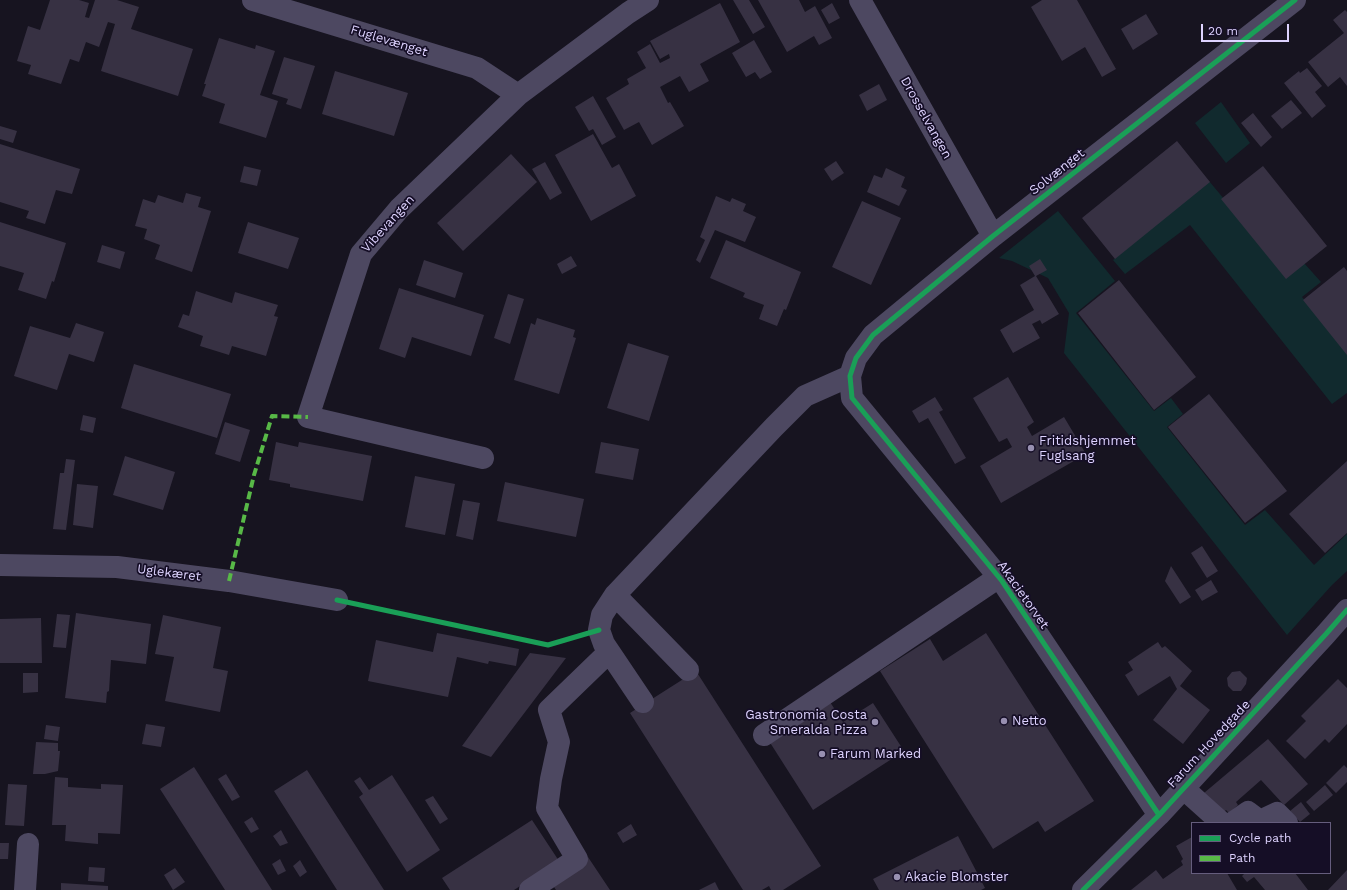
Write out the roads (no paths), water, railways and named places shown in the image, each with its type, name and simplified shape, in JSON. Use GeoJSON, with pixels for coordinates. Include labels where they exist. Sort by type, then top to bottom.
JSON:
{"type":"FeatureCollection","features":[{"type":"Feature","properties":{"kind":"street","name":"Fuglevænget"},"geometry":{"type":"LineString","coordinates":[[253,0],[477,68],[518,95]]}},
{"type":"Feature","properties":{"kind":"street","name":"Vibevangen"},"geometry":{"type":"LineString","coordinates":[[483,458],[308,417],[361,254],[400,209],[518,95],[648,0]]}},
{"type":"Feature","properties":{"kind":"street","name":"Drosselvangen"},"geometry":{"type":"LineString","coordinates":[[860,0],[993,236]]}},
{"type":"Feature","properties":{"kind":"street","name":"Solvænget"},"geometry":{"type":"LineString","coordinates":[[850,376],[856,358],[873,335],[993,236],[1295,0]]}},
{"type":"Feature","properties":{"kind":"street","name":"Akacietorvet"},"geometry":{"type":"LineString","coordinates":[[850,376],[852,398],[999,578],[1159,815]]}},
{"type":"Feature","properties":{"kind":"street"},"geometry":{"type":"LineString","coordinates":[[643,702],[604,644],[599,630],[602,615],[615,595],[805,396],[850,376]]}},
{"type":"Feature","properties":{"kind":"street","name":"Uglekæret"},"geometry":{"type":"LineString","coordinates":[[0,565],[117,567],[229,581],[337,600]]}},
{"type":"Feature","properties":{"kind":"street"},"geometry":{"type":"LineString","coordinates":[[764,735],[999,578]]}},
{"type":"Feature","properties":{"kind":"street"},"geometry":{"type":"LineString","coordinates":[[615,595],[688,670]]}},
{"type":"Feature","properties":{"kind":"street","name":"Farum Hovedgade"},"geometry":{"type":"LineString","coordinates":[[1083,890],[1159,815],[1316,646],[1347,610]]}},
{"type":"Feature","properties":{"kind":"street"},"geometry":{"type":"LineString","coordinates":[[530,890],[577,860],[547,808],[551,779],[559,742],[549,710],[609,652]]}},
{"type":"Feature","properties":{"kind":"street"},"geometry":{"type":"LineString","coordinates":[[1184,788],[1221,822]]}},
{"type":"Feature","properties":{"kind":"street"},"geometry":{"type":"LineString","coordinates":[[1233,822],[1248,812],[1260,821],[1277,813],[1286,822]]}},
{"type":"Feature","properties":{"kind":"street"},"geometry":{"type":"LineString","coordinates":[[25,890],[28,844]]}},
{"type":"Feature","properties":{"kind":"place","name":"Fritidshjemmet Fuglsang"},"geometry":{"type":"Point","coordinates":[1031,448]}},
{"type":"Feature","properties":{"kind":"place","name":"Netto"},"geometry":{"type":"Point","coordinates":[1004,721]}},
{"type":"Feature","properties":{"kind":"place","name":"Gastronomia Costa Smeralda Pizza"},"geometry":{"type":"Point","coordinates":[875,722]}},
{"type":"Feature","properties":{"kind":"place","name":"Farum Marked"},"geometry":{"type":"Point","coordinates":[822,754]}},
{"type":"Feature","properties":{"kind":"place","name":"Akacie Blomster"},"geometry":{"type":"Point","coordinates":[897,877]}}]}
